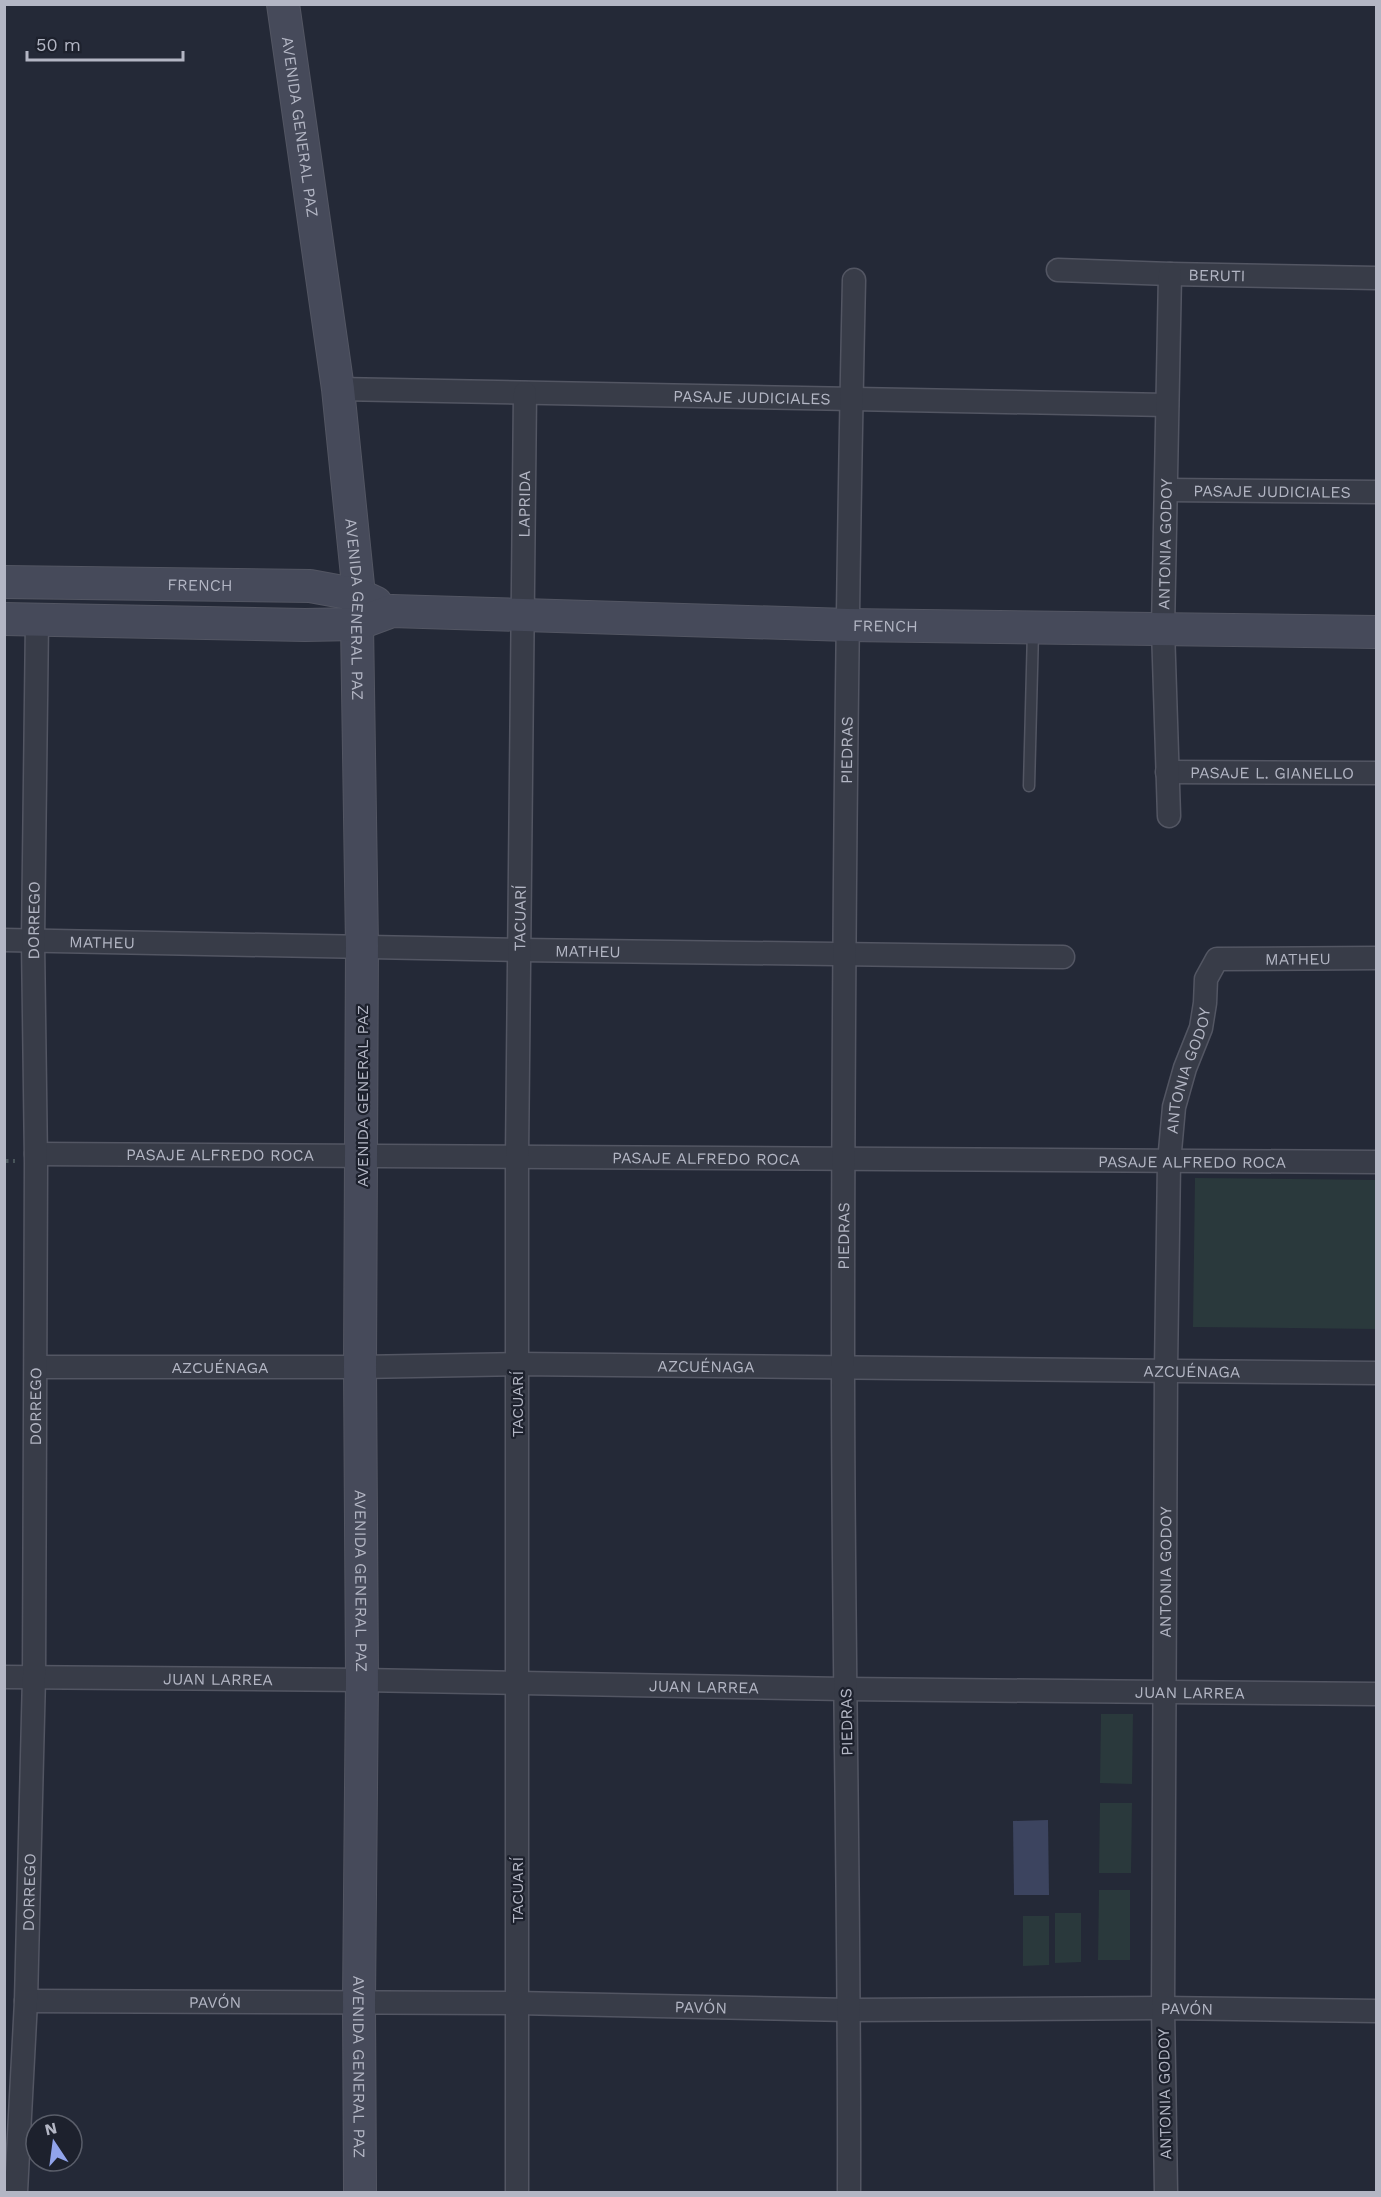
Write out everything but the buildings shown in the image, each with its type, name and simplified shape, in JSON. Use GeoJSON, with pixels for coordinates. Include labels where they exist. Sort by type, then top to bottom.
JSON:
{"type":"FeatureCollection","features":[{"type":"Feature","properties":{"kind":"main road","name":"AVENIDA GENERAL PAZ"},"geometry":{"type":"LineString","coordinates":[[283,4],[338,389],[358,609],[362,946],[360,2193]]}},
{"type":"Feature","properties":{"kind":"main road","name":"FRENCH"},"geometry":{"type":"LineString","coordinates":[[4,582],[310,586],[358,609]]}},
{"type":"Feature","properties":{"kind":"main road","name":"FRENCH"},"geometry":{"type":"LineString","coordinates":[[4,619],[304,625],[358,609],[848,625],[1377,632]]}},
{"type":"Feature","properties":{"kind":"street","name":"BERUTI"},"geometry":{"type":"LineString","coordinates":[[1058,270],[1377,278]]}},
{"type":"Feature","properties":{"kind":"street","name":"ANTONIA GODOY"},"geometry":{"type":"LineString","coordinates":[[1169,816],[1163,629],[1170,274]]}},
{"type":"Feature","properties":{"kind":"street","name":"PIEDRAS"},"geometry":{"type":"LineString","coordinates":[[849,2193],[850,2010],[843,1368],[848,625],[854,280]]}},
{"type":"Feature","properties":{"kind":"street","name":"PASAJE JUDICIALES"},"geometry":{"type":"LineString","coordinates":[[338,389],[1167,405]]}},
{"type":"Feature","properties":{"kind":"street","name":"LAPRIDA"},"geometry":{"type":"LineString","coordinates":[[523,615],[525,393]]}},
{"type":"Feature","properties":{"kind":"street","name":"PASAJE JUDICIALES"},"geometry":{"type":"LineString","coordinates":[[1167,490],[1377,492]]}},
{"type":"Feature","properties":{"kind":"street","name":"TACUARÍ"},"geometry":{"type":"LineString","coordinates":[[517,2193],[517,1157],[523,615]]}},
{"type":"Feature","properties":{"kind":"street","name":"DORREGO"},"geometry":{"type":"LineString","coordinates":[[16,2193],[26,2001],[34,1676],[36,1154],[33,941],[37,620]]}},
{"type":"Feature","properties":{"kind":"street","name":"PASAJE L. GIANELLO"},"geometry":{"type":"LineString","coordinates":[[1167,772],[1377,774]]}},
{"type":"Feature","properties":{"kind":"street","name":"MATHEU"},"geometry":{"type":"LineString","coordinates":[[4,940],[1064,957]]}},
{"type":"Feature","properties":{"kind":"street","name":"MATHEU"},"geometry":{"type":"LineString","coordinates":[[1217,959],[1377,958]]}},
{"type":"Feature","properties":{"kind":"street","name":"ANTONIA GODOY"},"geometry":{"type":"LineString","coordinates":[[1166,2193],[1162,2008],[1169,1162],[1174,1107],[1185,1068],[1201,1028],[1206,979],[1217,959]]}},
{"type":"Feature","properties":{"kind":"street","name":"PASAJE ALFREDO ROCA"},"geometry":{"type":"LineString","coordinates":[[36,1154],[362,1154],[844,1160],[1377,1162]]}},
{"type":"Feature","properties":{"kind":"street","name":"AZCUÉNAGA"},"geometry":{"type":"LineString","coordinates":[[36,1367],[360,1367],[517,1364],[1377,1373]]}},
{"type":"Feature","properties":{"kind":"street","name":"JUAN LARREA"},"geometry":{"type":"LineString","coordinates":[[4,1677],[1377,1694]]}},
{"type":"Feature","properties":{"kind":"street","name":"PAVÓN"},"geometry":{"type":"LineString","coordinates":[[26,2001],[516,2003],[850,2010],[1162,2008],[1377,2011]]}},
{"type":"Feature","properties":{"kind":"lane"},"geometry":{"type":"LineString","coordinates":[[1029,786],[1033,627]]}},
{"type":"Feature","properties":{"kind":"shaded area"},"geometry":{"type":"Polygon","coordinates":[[[1195,1178],[1376,1180],[1376,1329],[1193,1327],[1195,1178]]]}},
{"type":"Feature","properties":{"kind":"shaded area"},"geometry":{"type":"Polygon","coordinates":[[[1101,1714],[1133,1714],[1132,1784],[1100,1783],[1101,1714]]]}},
{"type":"Feature","properties":{"kind":"shaded area"},"geometry":{"type":"Polygon","coordinates":[[[1100,1803],[1132,1803],[1131,1873],[1099,1873],[1100,1803]]]}},
{"type":"Feature","properties":{"kind":"shaded area"},"geometry":{"type":"Polygon","coordinates":[[[1099,1890],[1130,1890],[1130,1960],[1098,1960],[1099,1890]]]}},
{"type":"Feature","properties":{"kind":"shaded area"},"geometry":{"type":"Polygon","coordinates":[[[1055,1913],[1081,1913],[1081,1962],[1055,1963],[1055,1913]]]}},
{"type":"Feature","properties":{"kind":"shaded area"},"geometry":{"type":"Polygon","coordinates":[[[1023,1916],[1049,1916],[1049,1965],[1023,1966],[1023,1916]]]}},
{"type":"Feature","properties":{"kind":"water"},"geometry":{"type":"Polygon","coordinates":[[[1048,1820],[1049,1895],[1014,1895],[1013,1821],[1048,1820]]]}}]}
